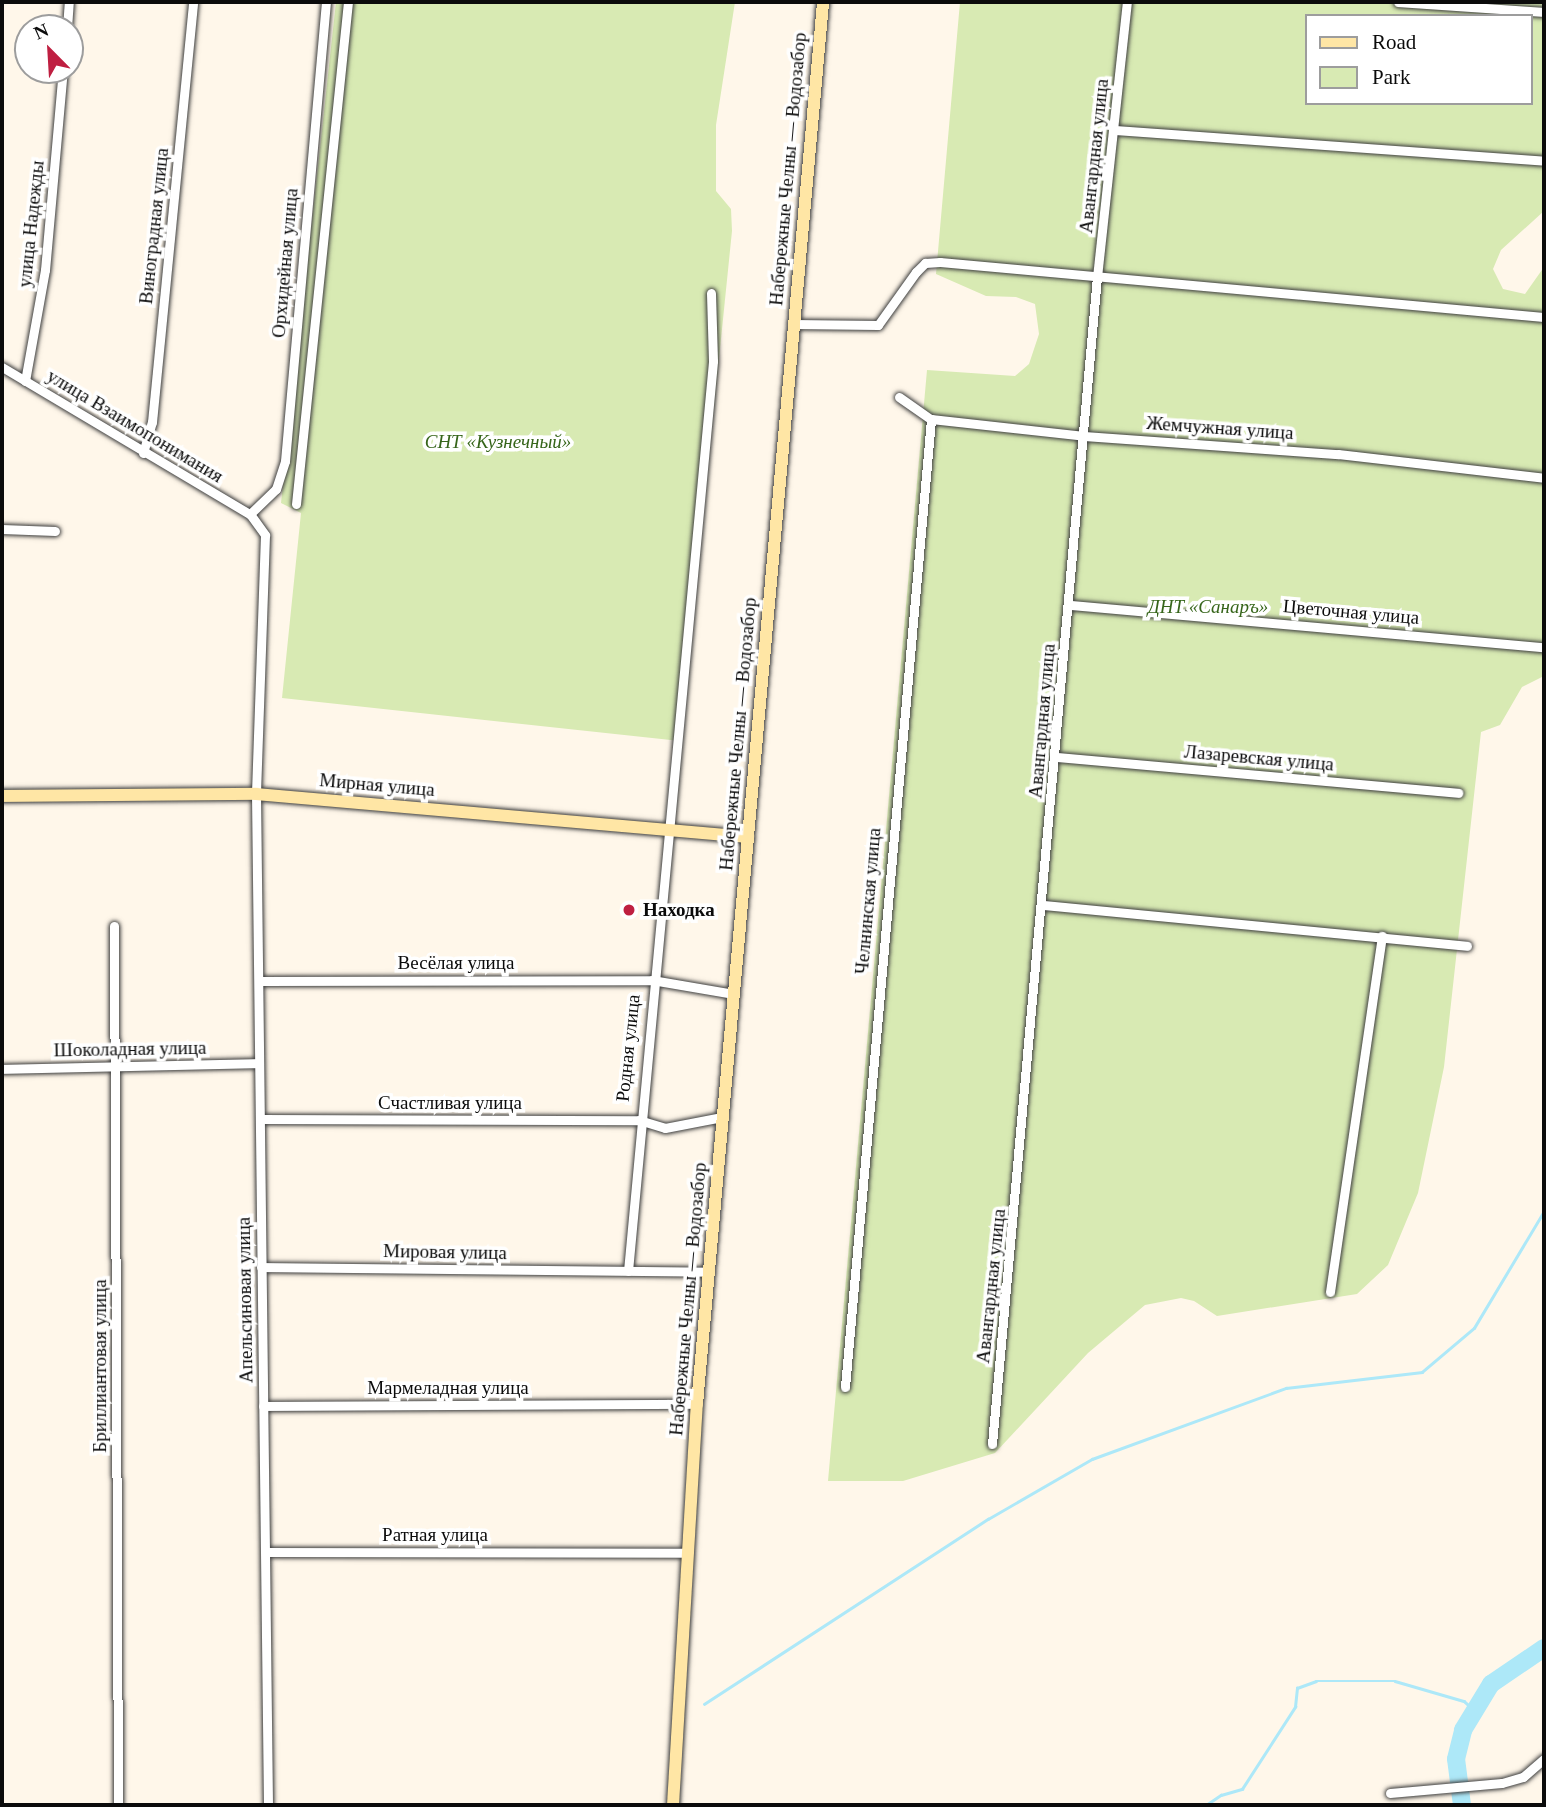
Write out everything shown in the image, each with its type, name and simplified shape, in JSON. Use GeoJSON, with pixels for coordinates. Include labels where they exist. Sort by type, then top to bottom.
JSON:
{"type":"FeatureCollection","features":[{"type":"Feature","properties":{"kind":"main road","name":"Набережные Челны — Водозабор"},"geometry":{"type":"LineString","coordinates":[[673,1805],[697,1404],[823,2]]}},
{"type":"Feature","properties":{"kind":"main road","name":"Мирная улица"},"geometry":{"type":"LineString","coordinates":[[2,796],[256,794],[748,836]]}},
{"type":"Feature","properties":{"kind":"street","name":"Виноградная улица"},"geometry":{"type":"LineString","coordinates":[[144,453],[152,422],[193,2]]}},
{"type":"Feature","properties":{"kind":"street","name":"Орхидейная улица"},"geometry":{"type":"LineString","coordinates":[[250,514],[276,489],[285,461],[326,2]]}},
{"type":"Feature","properties":{"kind":"street"},"geometry":{"type":"LineString","coordinates":[[296,504],[348,2]]}},
{"type":"Feature","properties":{"kind":"street","name":"Авангардная улица"},"geometry":{"type":"LineString","coordinates":[[992,1444],[1070,605],[1097,277],[1116,130],[1127,2]]}},
{"type":"Feature","properties":{"kind":"street"},"geometry":{"type":"LineString","coordinates":[[1398,2],[1544,12]]}},
{"type":"Feature","properties":{"kind":"street","name":"улица Надежды"},"geometry":{"type":"LineString","coordinates":[[25,381],[45,271],[62,84]]}},
{"type":"Feature","properties":{"kind":"street"},"geometry":{"type":"LineString","coordinates":[[1116,130],[1544,161]]}},
{"type":"Feature","properties":{"kind":"street"},"geometry":{"type":"LineString","coordinates":[[793,324],[878,325],[925,262],[1544,317]]}},
{"type":"Feature","properties":{"kind":"street","name":"Родная улица"},"geometry":{"type":"LineString","coordinates":[[628,1271],[666,830],[713,361],[711,293]]}},
{"type":"Feature","properties":{"kind":"street","name":"улица Взаимопонимания"},"geometry":{"type":"LineString","coordinates":[[2,367],[250,514]]}},
{"type":"Feature","properties":{"kind":"street","name":"Жемчужная улица"},"geometry":{"type":"LineString","coordinates":[[899,397],[931,419],[1084,436],[1338,454],[1544,478]]}},
{"type":"Feature","properties":{"kind":"street","name":"Челнинская улица"},"geometry":{"type":"LineString","coordinates":[[845,1387],[931,419]]}},
{"type":"Feature","properties":{"kind":"street","name":"Апельсиновая улица"},"geometry":{"type":"LineString","coordinates":[[250,514],[265,535],[256,794],[268,1805]]}},
{"type":"Feature","properties":{"kind":"street"},"geometry":{"type":"LineString","coordinates":[[2,528],[55,531]]}},
{"type":"Feature","properties":{"kind":"street","name":"Цветочная улица"},"geometry":{"type":"LineString","coordinates":[[1070,605],[1544,647]]}},
{"type":"Feature","properties":{"kind":"street","name":"Лазаревская улица"},"geometry":{"type":"LineString","coordinates":[[1056,757],[1458,793]]}},
{"type":"Feature","properties":{"kind":"street"},"geometry":{"type":"LineString","coordinates":[[1042,905],[1467,946]]}},
{"type":"Feature","properties":{"kind":"street","name":"Бриллиантовая улица"},"geometry":{"type":"LineString","coordinates":[[114,926],[117,1067],[118,1805]]}},
{"type":"Feature","properties":{"kind":"street"},"geometry":{"type":"LineString","coordinates":[[1330,1292],[1382,936]]}},
{"type":"Feature","properties":{"kind":"street","name":"Весёлая улица"},"geometry":{"type":"LineString","coordinates":[[260,981],[652,980],[734,993]]}},
{"type":"Feature","properties":{"kind":"street","name":"Шоколадная улица"},"geometry":{"type":"LineString","coordinates":[[2,1069],[259,1063]]}},
{"type":"Feature","properties":{"kind":"street","name":"Счастливая улица"},"geometry":{"type":"LineString","coordinates":[[261,1119],[639,1120],[665,1128],[722,1117]]}},
{"type":"Feature","properties":{"kind":"street","name":"Мировая улица"},"geometry":{"type":"LineString","coordinates":[[261,1267],[709,1272]]}},
{"type":"Feature","properties":{"kind":"street","name":"Мармеладная улица"},"geometry":{"type":"LineString","coordinates":[[264,1406],[697,1404]]}},
{"type":"Feature","properties":{"kind":"street","name":"Ратная улица"},"geometry":{"type":"LineString","coordinates":[[266,1552],[688,1552]]}},
{"type":"Feature","properties":{"kind":"street"},"geometry":{"type":"LineString","coordinates":[[1390,1793],[1485,1784],[1523,1777],[1544,1759]]}},
{"type":"Feature","properties":{"kind":"green space","name":"СНТ «Кузнечный»"},"geometry":{"type":"Polygon","coordinates":[[[336,2],[735,2],[716,125],[716,191],[731,209],[732,231],[680,741],[282,698],[301,513],[281,503],[336,2]]]}},
{"type":"Feature","properties":{"kind":"green space","name":"ДНТ «Санаръ»"},"geometry":{"type":"Polygon","coordinates":[[[960,2],[1544,2],[1544,211],[1501,250],[1493,269],[1503,289],[1525,294],[1544,267],[1544,676],[1522,687],[1500,725],[1481,732],[1444,1067],[1418,1193],[1388,1265],[1357,1294],[1217,1316],[1194,1301],[1181,1298],[1145,1305],[1088,1353],[995,1453],[903,1481],[828,1481],[927,370],[1015,376],[1029,364],[1039,334],[1035,304],[1016,297],[986,296],[936,274],[960,2]]]}},
{"type":"Feature","properties":{"kind":"waterway"},"geometry":{"type":"LineString","coordinates":[[704,1704],[988,1519],[1092,1459],[1286,1388],[1422,1372],[1474,1328],[1544,1211]]}},
{"type":"Feature","properties":{"kind":"waterway"},"geometry":{"type":"LineString","coordinates":[[1462,1805],[1456,1759],[1463,1730],[1491,1684],[1544,1648]]}},
{"type":"Feature","properties":{"kind":"waterway"},"geometry":{"type":"LineString","coordinates":[[1206,1805],[1221,1795],[1242,1789],[1295,1707],[1297,1688],[1316,1681],[1395,1681],[1464,1701],[1475,1711]]}},
{"type":"Feature","properties":{"kind":"place","name":"Находка"},"geometry":{"type":"Point","coordinates":[629,910]}}]}
